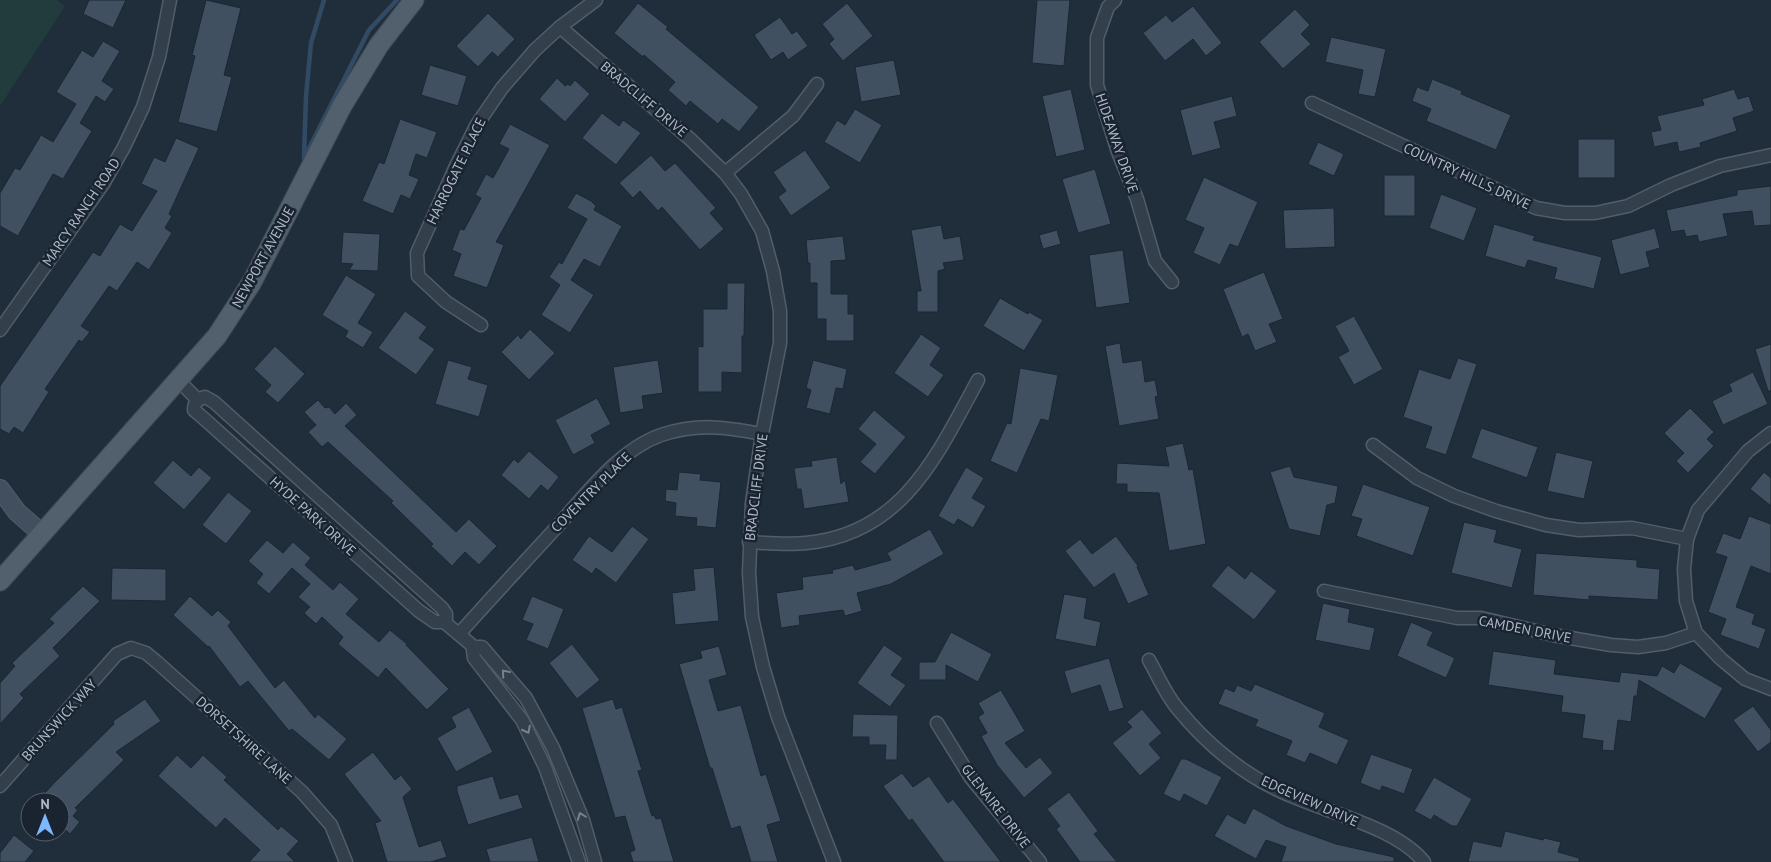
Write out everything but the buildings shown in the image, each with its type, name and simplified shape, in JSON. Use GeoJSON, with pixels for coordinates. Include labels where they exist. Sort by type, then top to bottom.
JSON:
{"type":"FeatureCollection","features":[{"type":"Feature","properties":{"kind":"main road","name":"NEWPORT AVENUE"},"geometry":{"type":"LineString","coordinates":[[0,580],[179,381],[217,336],[252,282],[342,106],[379,46],[414,0]]}},
{"type":"Feature","properties":{"kind":"street","name":"MARCY RANCH ROAD"},"geometry":{"type":"LineString","coordinates":[[0,330],[103,184],[124,147],[143,107],[159,57],[170,0]]}},
{"type":"Feature","properties":{"kind":"street","name":"HARROGATE PLACE"},"geometry":{"type":"LineString","coordinates":[[481,325],[446,302],[418,276],[417,253],[476,126],[502,88],[535,50],[560,27],[596,0]]}},
{"type":"Feature","properties":{"kind":"street","name":"HIDEAWAY DRIVE"},"geometry":{"type":"LineString","coordinates":[[1115,0],[1108,7],[1097,38],[1097,85],[1118,152],[1137,199],[1155,261],[1172,282]]}},
{"type":"Feature","properties":{"kind":"street","name":"BRADCLIFF DRIVE"},"geometry":{"type":"LineString","coordinates":[[560,27],[690,138],[725,173],[741,194],[762,231],[773,271],[780,311],[780,343],[762,434],[752,503],[749,542],[750,595],[757,642],[778,717],[834,862]]}},
{"type":"Feature","properties":{"kind":"street"},"geometry":{"type":"LineString","coordinates":[[725,173],[793,116],[817,84]]}},
{"type":"Feature","properties":{"kind":"street","name":"COUNTRY HILLS DRIVE"},"geometry":{"type":"LineString","coordinates":[[1312,103],[1536,208],[1565,213],[1595,213],[1628,206],[1671,185],[1720,166],[1771,155]]}},
{"type":"Feature","properties":{"kind":"street"},"geometry":{"type":"LineString","coordinates":[[749,542],[806,544],[834,539],[856,531],[889,511],[920,480],[942,446],[978,380]]}},
{"type":"Feature","properties":{"kind":"street","name":"HYDE PARK DRIVE"},"geometry":{"type":"LineString","coordinates":[[179,381],[198,400]]}},
{"type":"Feature","properties":{"kind":"street","name":"HYDE PARK DRIVE"},"geometry":{"type":"LineString","coordinates":[[443,621],[446,619],[446,614],[442,608],[222,408],[205,397],[198,400],[194,405],[194,410],[419,610],[435,622],[443,621],[474,647],[482,647],[526,698],[553,748],[583,820],[595,862]]}},
{"type":"Feature","properties":{"kind":"street","name":"COVENTRY PLACE"},"geometry":{"type":"LineString","coordinates":[[459,634],[603,476],[633,450],[660,435],[690,428],[710,426],[762,434]]}},
{"type":"Feature","properties":{"kind":"street"},"geometry":{"type":"LineString","coordinates":[[1771,432],[1748,451],[1698,510],[1687,538],[1684,569],[1686,601],[1696,633],[1721,659],[1746,679],[1771,689]]}},
{"type":"Feature","properties":{"kind":"street"},"geometry":{"type":"LineString","coordinates":[[1373,446],[1417,478],[1454,496],[1496,511],[1554,526],[1579,530],[1632,528],[1687,538]]}},
{"type":"Feature","properties":{"kind":"street"},"geometry":{"type":"LineString","coordinates":[[0,489],[17,512],[41,533]]}},
{"type":"Feature","properties":{"kind":"street","name":"CAMDEN DRIVE"},"geometry":{"type":"LineString","coordinates":[[1324,590],[1457,618],[1481,618],[1611,646],[1638,647],[1666,643],[1696,633]]}},
{"type":"Feature","properties":{"kind":"street","name":"HYDE PARK DRIVE"},"geometry":{"type":"LineString","coordinates":[[474,647],[474,658],[522,720],[545,767],[579,862]]}},
{"type":"Feature","properties":{"kind":"street","name":"DORSETSHIRE LANE"},"geometry":{"type":"LineString","coordinates":[[117,654],[131,648],[146,653],[302,792],[331,825],[346,862]]}},
{"type":"Feature","properties":{"kind":"street","name":"BRUNSWICK WAY"},"geometry":{"type":"LineString","coordinates":[[0,786],[117,654]]}},
{"type":"Feature","properties":{"kind":"street","name":"EDGEVIEW DRIVE"},"geometry":{"type":"LineString","coordinates":[[1149,660],[1177,708],[1215,747],[1247,773],[1287,794],[1390,835],[1416,852],[1424,862]]}},
{"type":"Feature","properties":{"kind":"street","name":"GLENAIRE DRIVE"},"geometry":{"type":"LineString","coordinates":[[938,723],[971,778],[1040,862]]}},
{"type":"Feature","properties":{"kind":"green space"},"geometry":{"type":"Polygon","coordinates":[[[0,0],[57,0],[65,6],[0,106],[0,0]]]}},
{"type":"Feature","properties":{"kind":"waterway"},"geometry":{"type":"LineString","coordinates":[[304,157],[306,96],[311,43],[324,0]]}},
{"type":"Feature","properties":{"kind":"waterway"},"geometry":{"type":"LineString","coordinates":[[304,158],[369,30],[397,0]]}}]}
